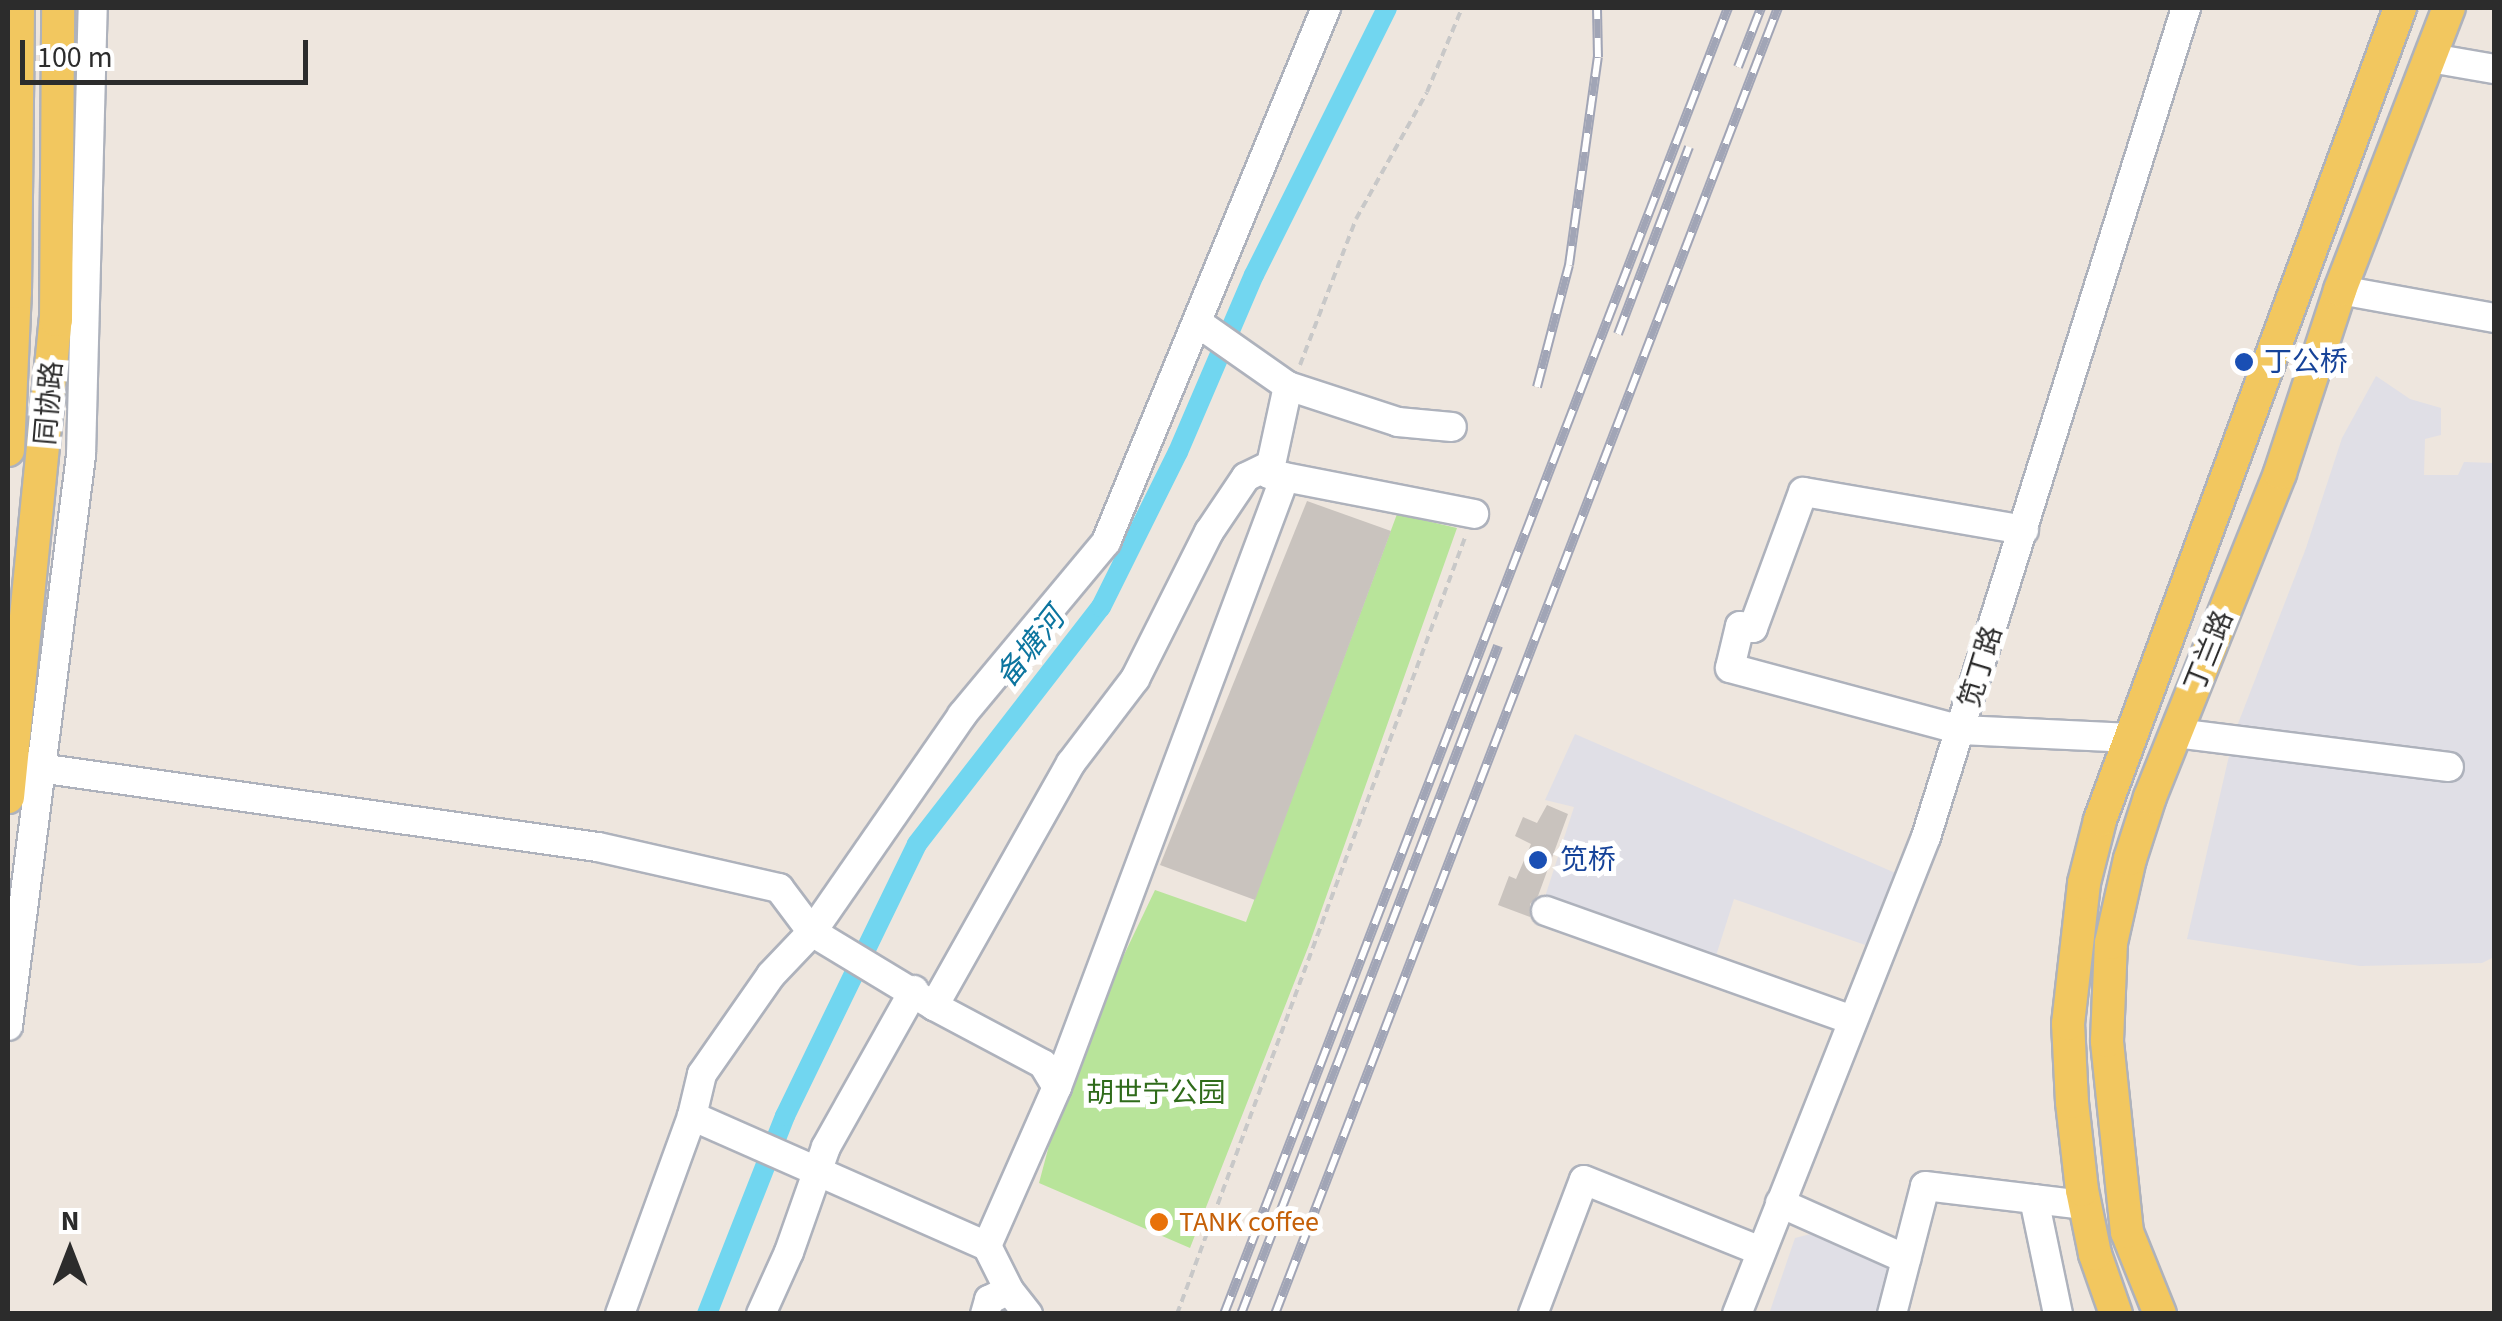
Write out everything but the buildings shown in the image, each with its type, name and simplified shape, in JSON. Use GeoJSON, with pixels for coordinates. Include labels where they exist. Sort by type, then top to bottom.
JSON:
{"type":"FeatureCollection","features":[{"type":"Feature","properties":{"kind":"main road","name":"同协路"},"geometry":{"type":"LineString","coordinates":[[8,450],[15,292],[18,8]]}},
{"type":"Feature","properties":{"kind":"main road","name":"同协路"},"geometry":{"type":"LineString","coordinates":[[8,798],[26,767],[56,320],[58,8]]}},
{"type":"Feature","properties":{"kind":"main road","name":"丁兰路"},"geometry":{"type":"LineString","coordinates":[[2116,1314],[2085,1206],[2070,1063],[2074,945],[2100,820],[2274,337],[2400,8]]}},
{"type":"Feature","properties":{"kind":"main road","name":"丁兰路"},"geometry":{"type":"LineString","coordinates":[[2160,1314],[2127,1232],[2106,1041],[2111,943],[2130,859],[2280,473],[2340,290],[2449,8]]}},
{"type":"Feature","properties":{"kind":"street"},"geometry":{"type":"LineString","coordinates":[[8,1026],[26,767],[81,455],[93,8]]}},
{"type":"Feature","properties":{"kind":"street"},"geometry":{"type":"LineString","coordinates":[[620,1314],[692,1116],[702,1074],[771,975],[817,933],[962,714],[1106,542],[1206,328],[1326,8]]}},
{"type":"Feature","properties":{"kind":"street","name":"笕丁路"},"geometry":{"type":"LineString","coordinates":[[1737,1314],[1926,837],[2186,8]]}},
{"type":"Feature","properties":{"kind":"street"},"geometry":{"type":"LineString","coordinates":[[2431,58],[2494,69]]}},
{"type":"Feature","properties":{"kind":"street"},"geometry":{"type":"LineString","coordinates":[[2340,290],[2494,318]]}},
{"type":"Feature","properties":{"kind":"street"},"geometry":{"type":"LineString","coordinates":[[1206,328],[1280,381],[1398,422],[1452,427]]}},
{"type":"Feature","properties":{"kind":"street"},"geometry":{"type":"LineString","coordinates":[[987,1246],[1056,1087],[1278,471],[1280,381]]}},
{"type":"Feature","properties":{"kind":"street"},"geometry":{"type":"LineString","coordinates":[[761,1314],[790,1252],[826,1147],[913,991],[1071,762],[1134,679],[1209,532],[1246,477],[1278,471],[1474,514]]}},
{"type":"Feature","properties":{"kind":"street"},"geometry":{"type":"LineString","coordinates":[[2024,530],[1802,492],[1752,628],[1740,626],[1730,668],[1961,730],[2132,738]]}},
{"type":"Feature","properties":{"kind":"street"},"geometry":{"type":"LineString","coordinates":[[2176,733],[2450,767]]}},
{"type":"Feature","properties":{"kind":"street"},"geometry":{"type":"LineString","coordinates":[[26,767],[598,847],[780,888],[817,933],[1044,1064],[1056,1087]]}},
{"type":"Feature","properties":{"kind":"street"},"geometry":{"type":"LineString","coordinates":[[1546,911],[1852,1020]]}},
{"type":"Feature","properties":{"kind":"street"},"geometry":{"type":"LineString","coordinates":[[692,1116],[987,1246],[1008,1290],[1028,1314]]}},
{"type":"Feature","properties":{"kind":"street"},"geometry":{"type":"LineString","coordinates":[[1534,1314],[1584,1180],[1761,1251]]}},
{"type":"Feature","properties":{"kind":"street"},"geometry":{"type":"LineString","coordinates":[[1892,1314],[1925,1186],[2085,1206]]}},
{"type":"Feature","properties":{"kind":"street"},"geometry":{"type":"LineString","coordinates":[[2034,1200],[2058,1314]]}},
{"type":"Feature","properties":{"kind":"street"},"geometry":{"type":"LineString","coordinates":[[1780,1203],[1906,1258]]}},
{"type":"Feature","properties":{"kind":"street"},"geometry":{"type":"LineString","coordinates":[[984,1314],[989,1300],[1008,1290]]}},
{"type":"Feature","properties":{"kind":"path"},"geometry":{"type":"LineString","coordinates":[[1280,381],[1308,351],[1356,219],[1427,92],[1462,8]]}},
{"type":"Feature","properties":{"kind":"path"},"geometry":{"type":"LineString","coordinates":[[1177,1314],[1474,514]]}},
{"type":"Feature","properties":{"kind":"shaded area"},"geometry":{"type":"Polygon","coordinates":[[[2376,376],[2410,399],[2441,408],[2441,435],[2425,439],[2424,475],[2458,475],[2464,462],[2494,463],[2494,957],[2482,963],[2360,966],[2187,939],[2234,734],[2306,548],[2342,438],[2376,376]]]}},
{"type":"Feature","properties":{"kind":"shaded area"},"geometry":{"type":"Polygon","coordinates":[[[1575,734],[1900,875],[1871,947],[1734,899],[1714,962],[1542,906],[1574,807],[1545,800],[1575,734]]]}},
{"type":"Feature","properties":{"kind":"shaded area"},"geometry":{"type":"Polygon","coordinates":[[[1826,1230],[1893,1268],[1880,1313],[1769,1314],[1795,1238],[1826,1230]]]}},
{"type":"Feature","properties":{"kind":"green space","name":"胡世宁公园"},"geometry":{"type":"Polygon","coordinates":[[[1397,514],[1457,528],[1309,945],[1190,1248],[1039,1183],[1069,1070],[1155,890],[1246,922],[1397,514]]]}},
{"type":"Feature","properties":{"kind":"waterway","name":"备塘河"},"geometry":{"type":"LineString","coordinates":[[707,1314],[785,1116],[917,844],[1101,607],[1178,452],[1254,275],[1387,8]]}},
{"type":"Feature","properties":{"kind":"railway"},"geometry":{"type":"LineString","coordinates":[[1537,387],[1569,265],[1598,57],[1597,8]]}},
{"type":"Feature","properties":{"kind":"railway"},"geometry":{"type":"LineString","coordinates":[[1224,1314],[1728,8]]}},
{"type":"Feature","properties":{"kind":"railway"},"geometry":{"type":"LineString","coordinates":[[1738,67],[1761,8]]}},
{"type":"Feature","properties":{"kind":"railway"},"geometry":{"type":"LineString","coordinates":[[1275,1314],[1778,8]]}},
{"type":"Feature","properties":{"kind":"railway"},"geometry":{"type":"LineString","coordinates":[[1618,334],[1689,147]]}},
{"type":"Feature","properties":{"kind":"railway"},"geometry":{"type":"LineString","coordinates":[[1241,1314],[1498,646]]}},
{"type":"Feature","properties":{"kind":"place","name":"丁公桥"},"geometry":{"type":"Point","coordinates":[2244,362]}},
{"type":"Feature","properties":{"kind":"place","name":"笕桥"},"geometry":{"type":"Point","coordinates":[1538,860]}},
{"type":"Feature","properties":{"kind":"place","name":"TANK coffee"},"geometry":{"type":"Point","coordinates":[1159,1222]}}]}
